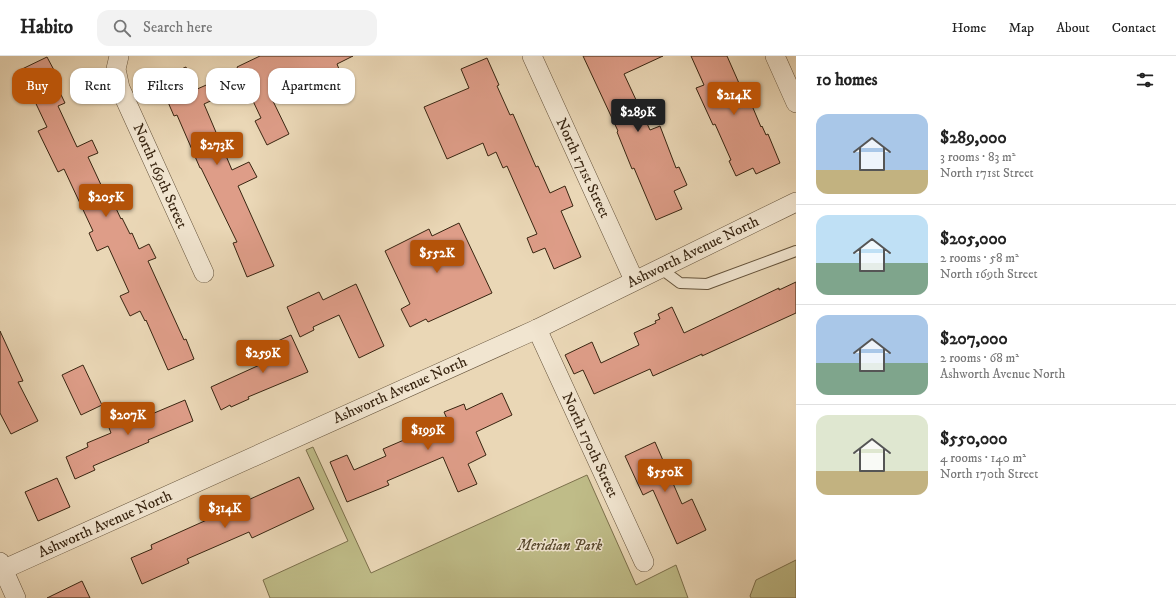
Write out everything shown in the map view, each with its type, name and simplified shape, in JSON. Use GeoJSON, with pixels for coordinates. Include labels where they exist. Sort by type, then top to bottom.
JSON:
{"type":"FeatureCollection","features":[{"type":"Feature","properties":{"kind":"street","name":"North 169th Street"},"geometry":{"type":"LineString","coordinates":[[119,56],[116,69],[120,88],[204,273]]}},
{"type":"Feature","properties":{"kind":"street","name":"North 171st Street"},"geometry":{"type":"LineString","coordinates":[[532,56],[634,280]]}},
{"type":"Feature","properties":{"kind":"street"},"geometry":{"type":"LineString","coordinates":[[775,56],[796,103]]}},
{"type":"Feature","properties":{"kind":"street","name":"Ashworth Avenue North"},"geometry":{"type":"LineString","coordinates":[[1,567],[537,329],[634,280],[796,202]]}},
{"type":"Feature","properties":{"kind":"street","name":"North 170th Street"},"geometry":{"type":"LineString","coordinates":[[537,329],[644,562]]}},
{"type":"Feature","properties":{"kind":"street"},"geometry":{"type":"LineString","coordinates":[[1,567],[16,598]]}},
{"type":"Feature","properties":{"kind":"lane"},"geometry":{"type":"LineString","coordinates":[[660,268],[680,283],[707,284],[796,251]]}},
{"type":"Feature","properties":{"kind":"green space","name":"Meridian Park"},"geometry":{"type":"Polygon","coordinates":[[[313,447],[371,573],[587,475],[636,585],[676,565],[688,598],[270,598],[263,580],[348,541],[306,450],[313,447]]]}},
{"type":"Feature","properties":{"kind":"green space"},"geometry":{"type":"Polygon","coordinates":[[[796,560],[796,598],[751,598],[750,596],[756,580],[796,560]]]}},
{"type":"Feature","properties":{"kind":"building"},"geometry":{"type":"Polygon","coordinates":[[[260,56],[353,56],[337,64],[339,68],[268,68],[268,104],[274,104],[289,134],[267,145],[255,121],[261,118],[254,104],[260,104],[260,68],[237,67],[260,56]]]}},
{"type":"Feature","properties":{"kind":"building"},"geometry":{"type":"Polygon","coordinates":[[[583,56],[663,56],[624,74],[650,130],[660,126],[676,168],[679,167],[687,185],[674,191],[682,209],[656,220],[634,168],[632,169],[617,132],[618,131],[583,56]]]}},
{"type":"Feature","properties":{"kind":"building"},"geometry":{"type":"Polygon","coordinates":[[[691,56],[727,56],[742,90],[745,89],[761,127],[762,126],[766,135],[768,134],[780,163],[756,174],[753,168],[736,176],[729,161],[731,160],[715,124],[713,125],[696,88],[704,85],[691,56]]]}},
{"type":"Feature","properties":{"kind":"building"},"geometry":{"type":"Polygon","coordinates":[[[47,57],[53,68],[24,68],[47,57]]]}},
{"type":"Feature","properties":{"kind":"building"},"geometry":{"type":"Polygon","coordinates":[[[487,58],[499,85],[497,86],[510,115],[513,114],[536,167],[538,166],[550,193],[565,186],[573,206],[561,211],[581,257],[554,269],[545,248],[533,253],[527,238],[537,234],[507,166],[503,168],[496,152],[488,156],[483,143],[447,159],[424,107],[469,88],[461,69],[487,58]]]}},
{"type":"Feature","properties":{"kind":"building"},"geometry":{"type":"Polygon","coordinates":[[[206,85],[206,103],[204,104],[232,170],[249,162],[257,177],[238,186],[274,266],[247,277],[233,243],[237,242],[200,168],[177,115],[174,116],[169,104],[198,104],[198,89],[206,85]]]}},
{"type":"Feature","properties":{"kind":"building"},"geometry":{"type":"Polygon","coordinates":[[[62,97],[65,103],[58,106],[77,147],[92,140],[98,153],[88,157],[102,187],[105,185],[121,219],[122,218],[130,234],[132,233],[139,249],[149,244],[156,258],[148,261],[184,340],[186,339],[194,359],[168,370],[146,320],[145,321],[140,311],[130,316],[120,296],[129,292],[108,246],[97,251],[89,233],[93,231],[64,169],[58,172],[38,131],[47,127],[36,104],[62,104],[62,97]]]}},
{"type":"Feature","properties":{"kind":"building"},"geometry":{"type":"Polygon","coordinates":[[[459,223],[492,293],[428,322],[426,319],[410,327],[401,309],[410,304],[385,251],[429,229],[432,236],[459,223]]]}},
{"type":"Feature","properties":{"kind":"building"},"geometry":{"type":"Polygon","coordinates":[[[796,282],[796,313],[702,356],[702,354],[653,376],[650,369],[594,394],[583,370],[574,374],[565,355],[592,342],[601,363],[639,345],[634,333],[656,323],[655,321],[660,319],[658,314],[672,307],[684,333],[779,288],[779,290],[796,282]]]}},
{"type":"Feature","properties":{"kind":"building"},"geometry":{"type":"Polygon","coordinates":[[[356,284],[384,346],[359,358],[339,315],[313,327],[314,330],[300,337],[287,307],[319,292],[323,300],[356,284]]]}},
{"type":"Feature","properties":{"kind":"building"},"geometry":{"type":"Polygon","coordinates":[[[0,331],[23,381],[18,382],[38,421],[11,434],[0,413],[0,331]]]}},
{"type":"Feature","properties":{"kind":"building"},"geometry":{"type":"Polygon","coordinates":[[[291,335],[308,372],[248,397],[249,399],[231,407],[230,405],[221,410],[211,387],[264,363],[258,350],[291,335]]]}},
{"type":"Feature","properties":{"kind":"building"},"geometry":{"type":"Polygon","coordinates":[[[83,365],[102,405],[81,415],[62,375],[83,365]]]}},
{"type":"Feature","properties":{"kind":"building"},"geometry":{"type":"Polygon","coordinates":[[[502,393],[512,415],[476,432],[486,455],[468,464],[477,484],[458,492],[443,457],[387,481],[389,485],[347,502],[330,462],[347,455],[354,470],[386,456],[383,449],[448,421],[444,412],[464,404],[466,410],[502,393]]]}},
{"type":"Feature","properties":{"kind":"building"},"geometry":{"type":"Polygon","coordinates":[[[185,400],[193,421],[93,466],[95,470],[75,479],[66,457],[88,447],[87,443],[111,433],[106,420],[135,408],[140,419],[185,400]]]}},
{"type":"Feature","properties":{"kind":"building"},"geometry":{"type":"Polygon","coordinates":[[[655,442],[682,504],[692,499],[706,530],[677,544],[653,490],[643,495],[625,456],[655,442]]]}},
{"type":"Feature","properties":{"kind":"building"},"geometry":{"type":"Polygon","coordinates":[[[299,477],[314,509],[252,538],[249,532],[187,559],[189,563],[142,584],[131,558],[152,549],[151,545],[299,477]]]}},
{"type":"Feature","properties":{"kind":"building"},"geometry":{"type":"Polygon","coordinates":[[[57,478],[70,507],[38,521],[25,492],[57,478]]]}},
{"type":"Feature","properties":{"kind":"building"},"geometry":{"type":"Polygon","coordinates":[[[82,581],[90,598],[47,598],[82,581]]]}}]}
